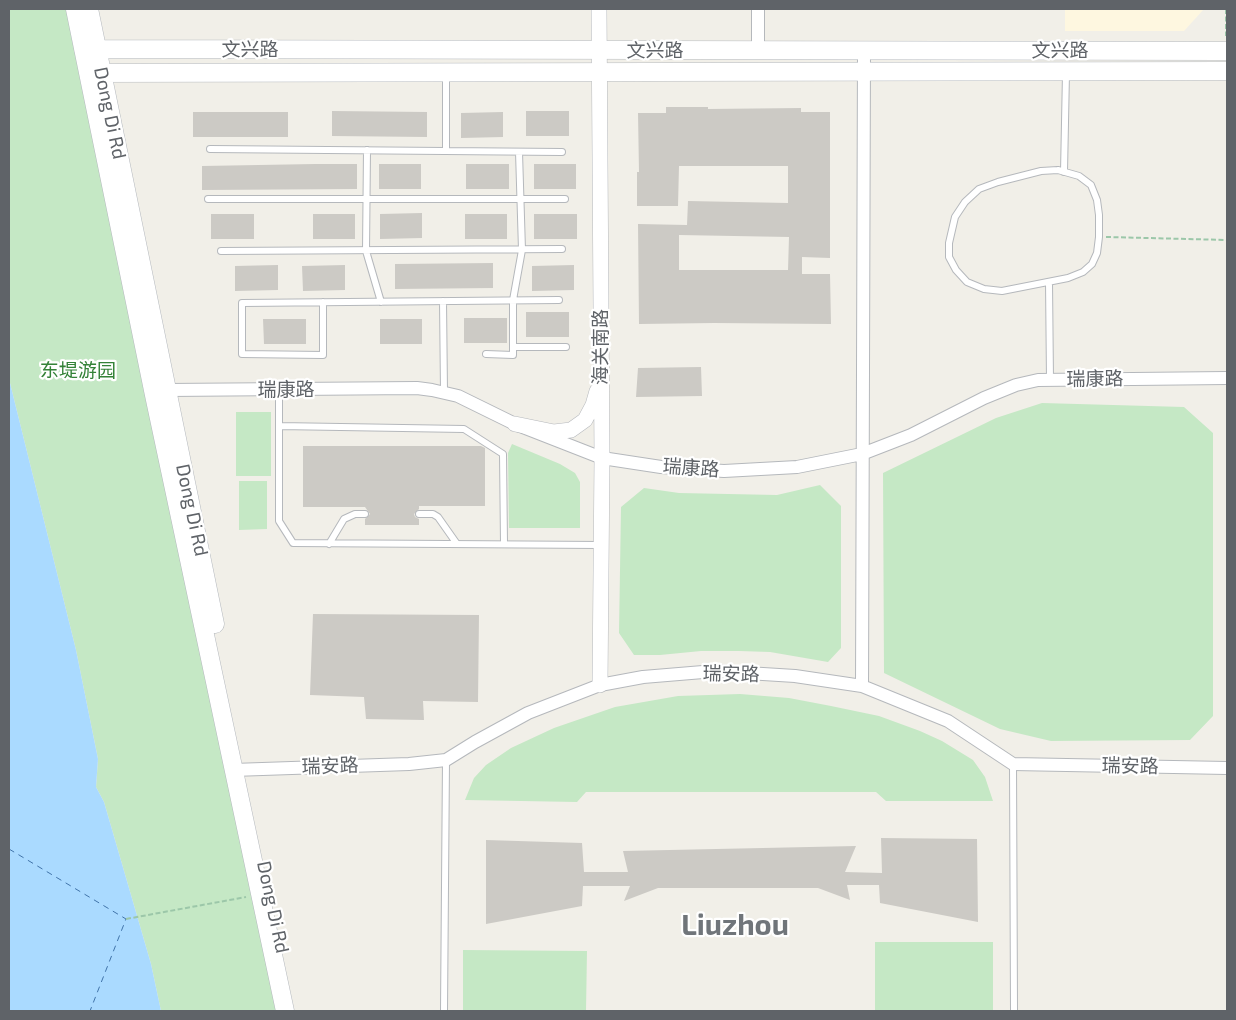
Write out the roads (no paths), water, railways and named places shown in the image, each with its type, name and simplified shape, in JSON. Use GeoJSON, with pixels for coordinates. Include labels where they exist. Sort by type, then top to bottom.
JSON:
{"type":"FeatureCollection","features":[{"type":"Feature","properties":{"kind":"main road"},"geometry":{"type":"LineString","coordinates":[[75,9],[90,50]]}},
{"type":"Feature","properties":{"kind":"main road","name":"Dong Di Rd"},"geometry":{"type":"LineString","coordinates":[[89,9],[90,50],[160,392],[238,769],[296,1011]]}},
{"type":"Feature","properties":{"kind":"main road","name":"文兴路"},"geometry":{"type":"LineString","coordinates":[[90,50],[1227,51]]}},
{"type":"Feature","properties":{"kind":"main road","name":"文兴路"},"geometry":{"type":"LineString","coordinates":[[95,73],[1227,70]]}},
{"type":"Feature","properties":{"kind":"main road"},"geometry":{"type":"LineString","coordinates":[[238,769],[260,894],[285,1011]]}},
{"type":"Feature","properties":{"kind":"street","name":"海关南路"},"geometry":{"type":"LineString","coordinates":[[599,9],[602,458],[600,684]]}},
{"type":"Feature","properties":{"kind":"street"},"geometry":{"type":"LineString","coordinates":[[758,9],[758,51]]}},
{"type":"Feature","properties":{"kind":"street"},"geometry":{"type":"LineString","coordinates":[[862,686],[864,51]]}},
{"type":"Feature","properties":{"kind":"street"},"geometry":{"type":"LineString","coordinates":[[515,424],[554,432],[563,432],[578,426],[586,420],[590,412],[601,375]]}},
{"type":"Feature","properties":{"kind":"street","name":"瑞康路"},"geometry":{"type":"LineString","coordinates":[[160,392],[417,388],[444,392],[475,404],[554,441],[602,458],[724,472],[797,467],[862,454],[911,435],[984,398],[1016,385],[1038,380],[1227,378]]}},
{"type":"Feature","properties":{"kind":"street","name":"瑞安路"},"geometry":{"type":"LineString","coordinates":[[238,769],[409,764],[446,760],[528,713],[600,684],[643,677],[715,671],[795,676],[862,686],[948,721],[1012,764],[1227,768]]}},
{"type":"Feature","properties":{"kind":"lane"},"geometry":{"type":"LineString","coordinates":[[1064,172],[1066,71]]}},
{"type":"Feature","properties":{"kind":"lane"},"geometry":{"type":"LineString","coordinates":[[446,72],[446,151]]}},
{"type":"Feature","properties":{"kind":"lane"},"geometry":{"type":"LineString","coordinates":[[210,149],[562,152]]}},
{"type":"Feature","properties":{"kind":"lane"},"geometry":{"type":"LineString","coordinates":[[366,150],[366,250],[381,302]]}},
{"type":"Feature","properties":{"kind":"lane"},"geometry":{"type":"LineString","coordinates":[[486,354],[513,355],[513,300],[522,250],[520,152]]}},
{"type":"Feature","properties":{"kind":"lane"},"geometry":{"type":"LineString","coordinates":[[1041,171],[1064,172],[1079,176],[1091,185],[1100,215],[1097,253],[1092,264],[1083,272],[1049,282],[1002,291],[984,289],[967,282],[956,270],[949,257],[949,243],[955,217],[965,202],[980,190],[998,182],[1041,171]]}},
{"type":"Feature","properties":{"kind":"lane"},"geometry":{"type":"LineString","coordinates":[[208,199],[565,199]]}},
{"type":"Feature","properties":{"kind":"lane"},"geometry":{"type":"LineString","coordinates":[[221,251],[562,249]]}},
{"type":"Feature","properties":{"kind":"lane"},"geometry":{"type":"LineString","coordinates":[[1049,282],[1050,380]]}},
{"type":"Feature","properties":{"kind":"lane"},"geometry":{"type":"LineString","coordinates":[[323,302],[323,355],[242,354],[242,303],[323,302],[381,302],[513,300],[559,300]]}},
{"type":"Feature","properties":{"kind":"lane"},"geometry":{"type":"LineString","coordinates":[[443,301],[444,392]]}},
{"type":"Feature","properties":{"kind":"lane"},"geometry":{"type":"LineString","coordinates":[[513,347],[566,347]]}},
{"type":"Feature","properties":{"kind":"lane"},"geometry":{"type":"LineString","coordinates":[[280,390],[280,522],[293,543],[601,545]]}},
{"type":"Feature","properties":{"kind":"lane"},"geometry":{"type":"LineString","coordinates":[[280,426],[464,429],[503,454],[504,544]]}},
{"type":"Feature","properties":{"kind":"lane"},"geometry":{"type":"LineString","coordinates":[[329,544],[344,519],[355,514],[365,514]]}},
{"type":"Feature","properties":{"kind":"lane"},"geometry":{"type":"LineString","coordinates":[[418,514],[433,514],[438,517],[457,544]]}},
{"type":"Feature","properties":{"kind":"lane"},"geometry":{"type":"LineString","coordinates":[[444,1011],[446,760]]}},
{"type":"Feature","properties":{"kind":"lane"},"geometry":{"type":"LineString","coordinates":[[1012,764],[1014,1011]]}},
{"type":"Feature","properties":{"kind":"water"},"geometry":{"type":"Polygon","coordinates":[[[9,379],[76,650],[98,759],[96,787],[104,802],[151,964],[161,1011],[9,1011],[9,379]]]}},
{"type":"Feature","properties":{"kind":"district","name":"Liuzhou"},"geometry":{"type":"Point","coordinates":[735,925]}},
{"type":"Feature","properties":{"kind":"park label","name":"东堤游园"},"geometry":{"type":"Point","coordinates":[78,371]}}]}
